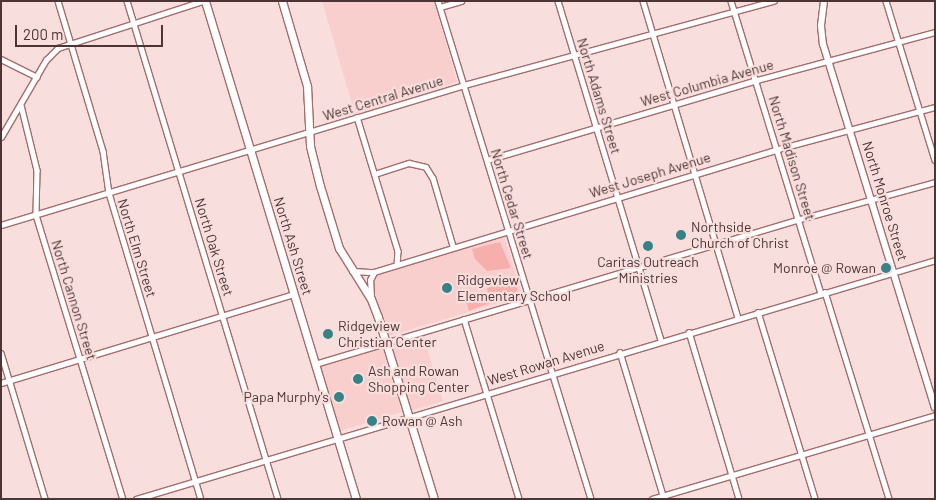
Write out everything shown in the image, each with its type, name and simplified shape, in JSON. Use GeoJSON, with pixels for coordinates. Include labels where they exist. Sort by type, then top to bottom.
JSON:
{"type":"FeatureCollection","features":[{"type":"Feature","properties":{"kind":"main road","name":"North Ash Street"},"geometry":{"type":"LineString","coordinates":[[204,1],[356,499]]}},
{"type":"Feature","properties":{"kind":"main road"},"geometry":{"type":"LineString","coordinates":[[282,1],[307,86],[312,159],[333,230],[351,271],[371,299],[434,499]]}},
{"type":"Feature","properties":{"kind":"main road","name":"North Monroe Street"},"geometry":{"type":"LineString","coordinates":[[824,1],[821,26],[828,61],[935,407]]}},
{"type":"Feature","properties":{"kind":"street","name":"North Elm Street"},"geometry":{"type":"LineString","coordinates":[[58,1],[103,151],[109,193],[201,499]]}},
{"type":"Feature","properties":{"kind":"street","name":"North Oak Street"},"geometry":{"type":"LineString","coordinates":[[127,1],[278,499]]}},
{"type":"Feature","properties":{"kind":"street"},"geometry":{"type":"LineString","coordinates":[[1,137],[37,77],[58,48],[70,42],[204,1]]}},
{"type":"Feature","properties":{"kind":"street"},"geometry":{"type":"LineString","coordinates":[[439,4],[460,1]]}},
{"type":"Feature","properties":{"kind":"street","name":"North Adams Street"},"geometry":{"type":"LineString","coordinates":[[558,1],[661,340]]}},
{"type":"Feature","properties":{"kind":"street"},"geometry":{"type":"LineString","coordinates":[[643,1],[738,318]]}},
{"type":"Feature","properties":{"kind":"street","name":"North Madison Street"},"geometry":{"type":"LineString","coordinates":[[731,1],[889,499]]}},
{"type":"Feature","properties":{"kind":"street","name":"West Central Avenue"},"geometry":{"type":"LineString","coordinates":[[1,225],[464,85],[773,1]]}},
{"type":"Feature","properties":{"kind":"street"},"geometry":{"type":"LineString","coordinates":[[886,1],[935,160]]}},
{"type":"Feature","properties":{"kind":"street","name":"North Cedar Street"},"geometry":{"type":"LineString","coordinates":[[439,4],[590,499]]}},
{"type":"Feature","properties":{"kind":"street","name":"West Columbia Avenue"},"geometry":{"type":"LineString","coordinates":[[487,160],[757,80],[935,32]]}},
{"type":"Feature","properties":{"kind":"street"},"geometry":{"type":"LineString","coordinates":[[1,59],[37,77]]}},
{"type":"Feature","properties":{"kind":"street","name":"North Cannon Street"},"geometry":{"type":"LineString","coordinates":[[21,105],[37,170],[36,215],[123,499]]}},
{"type":"Feature","properties":{"kind":"street","name":"West Joseph Avenue"},"geometry":{"type":"LineString","coordinates":[[374,272],[508,229],[778,149],[935,107]]}},
{"type":"Feature","properties":{"kind":"street"},"geometry":{"type":"LineString","coordinates":[[357,117],[398,251],[397,264]]}},
{"type":"Feature","properties":{"kind":"street"},"geometry":{"type":"LineString","coordinates":[[375,174],[409,163],[426,166],[433,178],[453,246]]}},
{"type":"Feature","properties":{"kind":"street"},"geometry":{"type":"LineString","coordinates":[[315,364],[800,219],[935,182]]}},
{"type":"Feature","properties":{"kind":"street","name":"West Rowan Avenue"},"geometry":{"type":"LineString","coordinates":[[136,499],[552,372],[935,260]]}},
{"type":"Feature","properties":{"kind":"street"},"geometry":{"type":"LineString","coordinates":[[351,271],[374,272],[370,280],[371,299]]}},
{"type":"Feature","properties":{"kind":"street"},"geometry":{"type":"LineString","coordinates":[[1,383],[294,294]]}},
{"type":"Feature","properties":{"kind":"street"},"geometry":{"type":"LineString","coordinates":[[758,312],[815,499]]}},
{"type":"Feature","properties":{"kind":"street"},"geometry":{"type":"LineString","coordinates":[[464,319],[519,499]]}},
{"type":"Feature","properties":{"kind":"street"},"geometry":{"type":"LineString","coordinates":[[688,332],[739,499]]}},
{"type":"Feature","properties":{"kind":"street"},"geometry":{"type":"LineString","coordinates":[[620,352],[664,497]]}},
{"type":"Feature","properties":{"kind":"street"},"geometry":{"type":"LineString","coordinates":[[1,353],[46,499]]}},
{"type":"Feature","properties":{"kind":"street"},"geometry":{"type":"LineString","coordinates":[[652,499],[664,497],[935,414]]}},
{"type":"Feature","properties":{"kind":"shaded area"},"geometry":{"type":"Polygon","coordinates":[[[322,1],[434,1],[457,82],[355,114],[322,1]]]}},
{"type":"Feature","properties":{"kind":"shaded area","name":"Ridgeview Elementary School"},"geometry":{"type":"Polygon","coordinates":[[[504,235],[522,296],[388,336],[371,280],[374,275],[504,235]]]}},
{"type":"Feature","properties":{"kind":"shaded area"},"geometry":{"type":"Polygon","coordinates":[[[500,242],[511,268],[487,271],[475,259],[472,249],[500,242]]]}},
{"type":"Feature","properties":{"kind":"shaded area"},"geometry":{"type":"Polygon","coordinates":[[[515,281],[518,292],[469,311],[466,301],[488,294],[487,288],[515,281]]]}},
{"type":"Feature","properties":{"kind":"shaded area"},"geometry":{"type":"Polygon","coordinates":[[[423,335],[443,401],[411,411],[390,345],[423,335]]]}},
{"type":"Feature","properties":{"kind":"shaded area"},"geometry":{"type":"Polygon","coordinates":[[[382,348],[402,412],[340,431],[321,367],[382,348]]]}},
{"type":"Feature","properties":{"kind":"place","name":"Northside Church of Christ"},"geometry":{"type":"Point","coordinates":[681,235]}},
{"type":"Feature","properties":{"kind":"place","name":"Caritas Outreach Ministries"},"geometry":{"type":"Point","coordinates":[648,246]}},
{"type":"Feature","properties":{"kind":"place","name":"Monroe @ Rowan"},"geometry":{"type":"Point","coordinates":[886,268]}},
{"type":"Feature","properties":{"kind":"place","name":"Ridgeview Elementary School"},"geometry":{"type":"Point","coordinates":[447,288]}},
{"type":"Feature","properties":{"kind":"place","name":"Ridgeview Christian Center"},"geometry":{"type":"Point","coordinates":[328,334]}},
{"type":"Feature","properties":{"kind":"place","name":"Ash and Rowan Shopping Center"},"geometry":{"type":"Point","coordinates":[358,379]}},
{"type":"Feature","properties":{"kind":"place","name":"Papa Murphy's"},"geometry":{"type":"Point","coordinates":[339,397]}},
{"type":"Feature","properties":{"kind":"place","name":"Rowan @ Ash"},"geometry":{"type":"Point","coordinates":[372,421]}}]}
